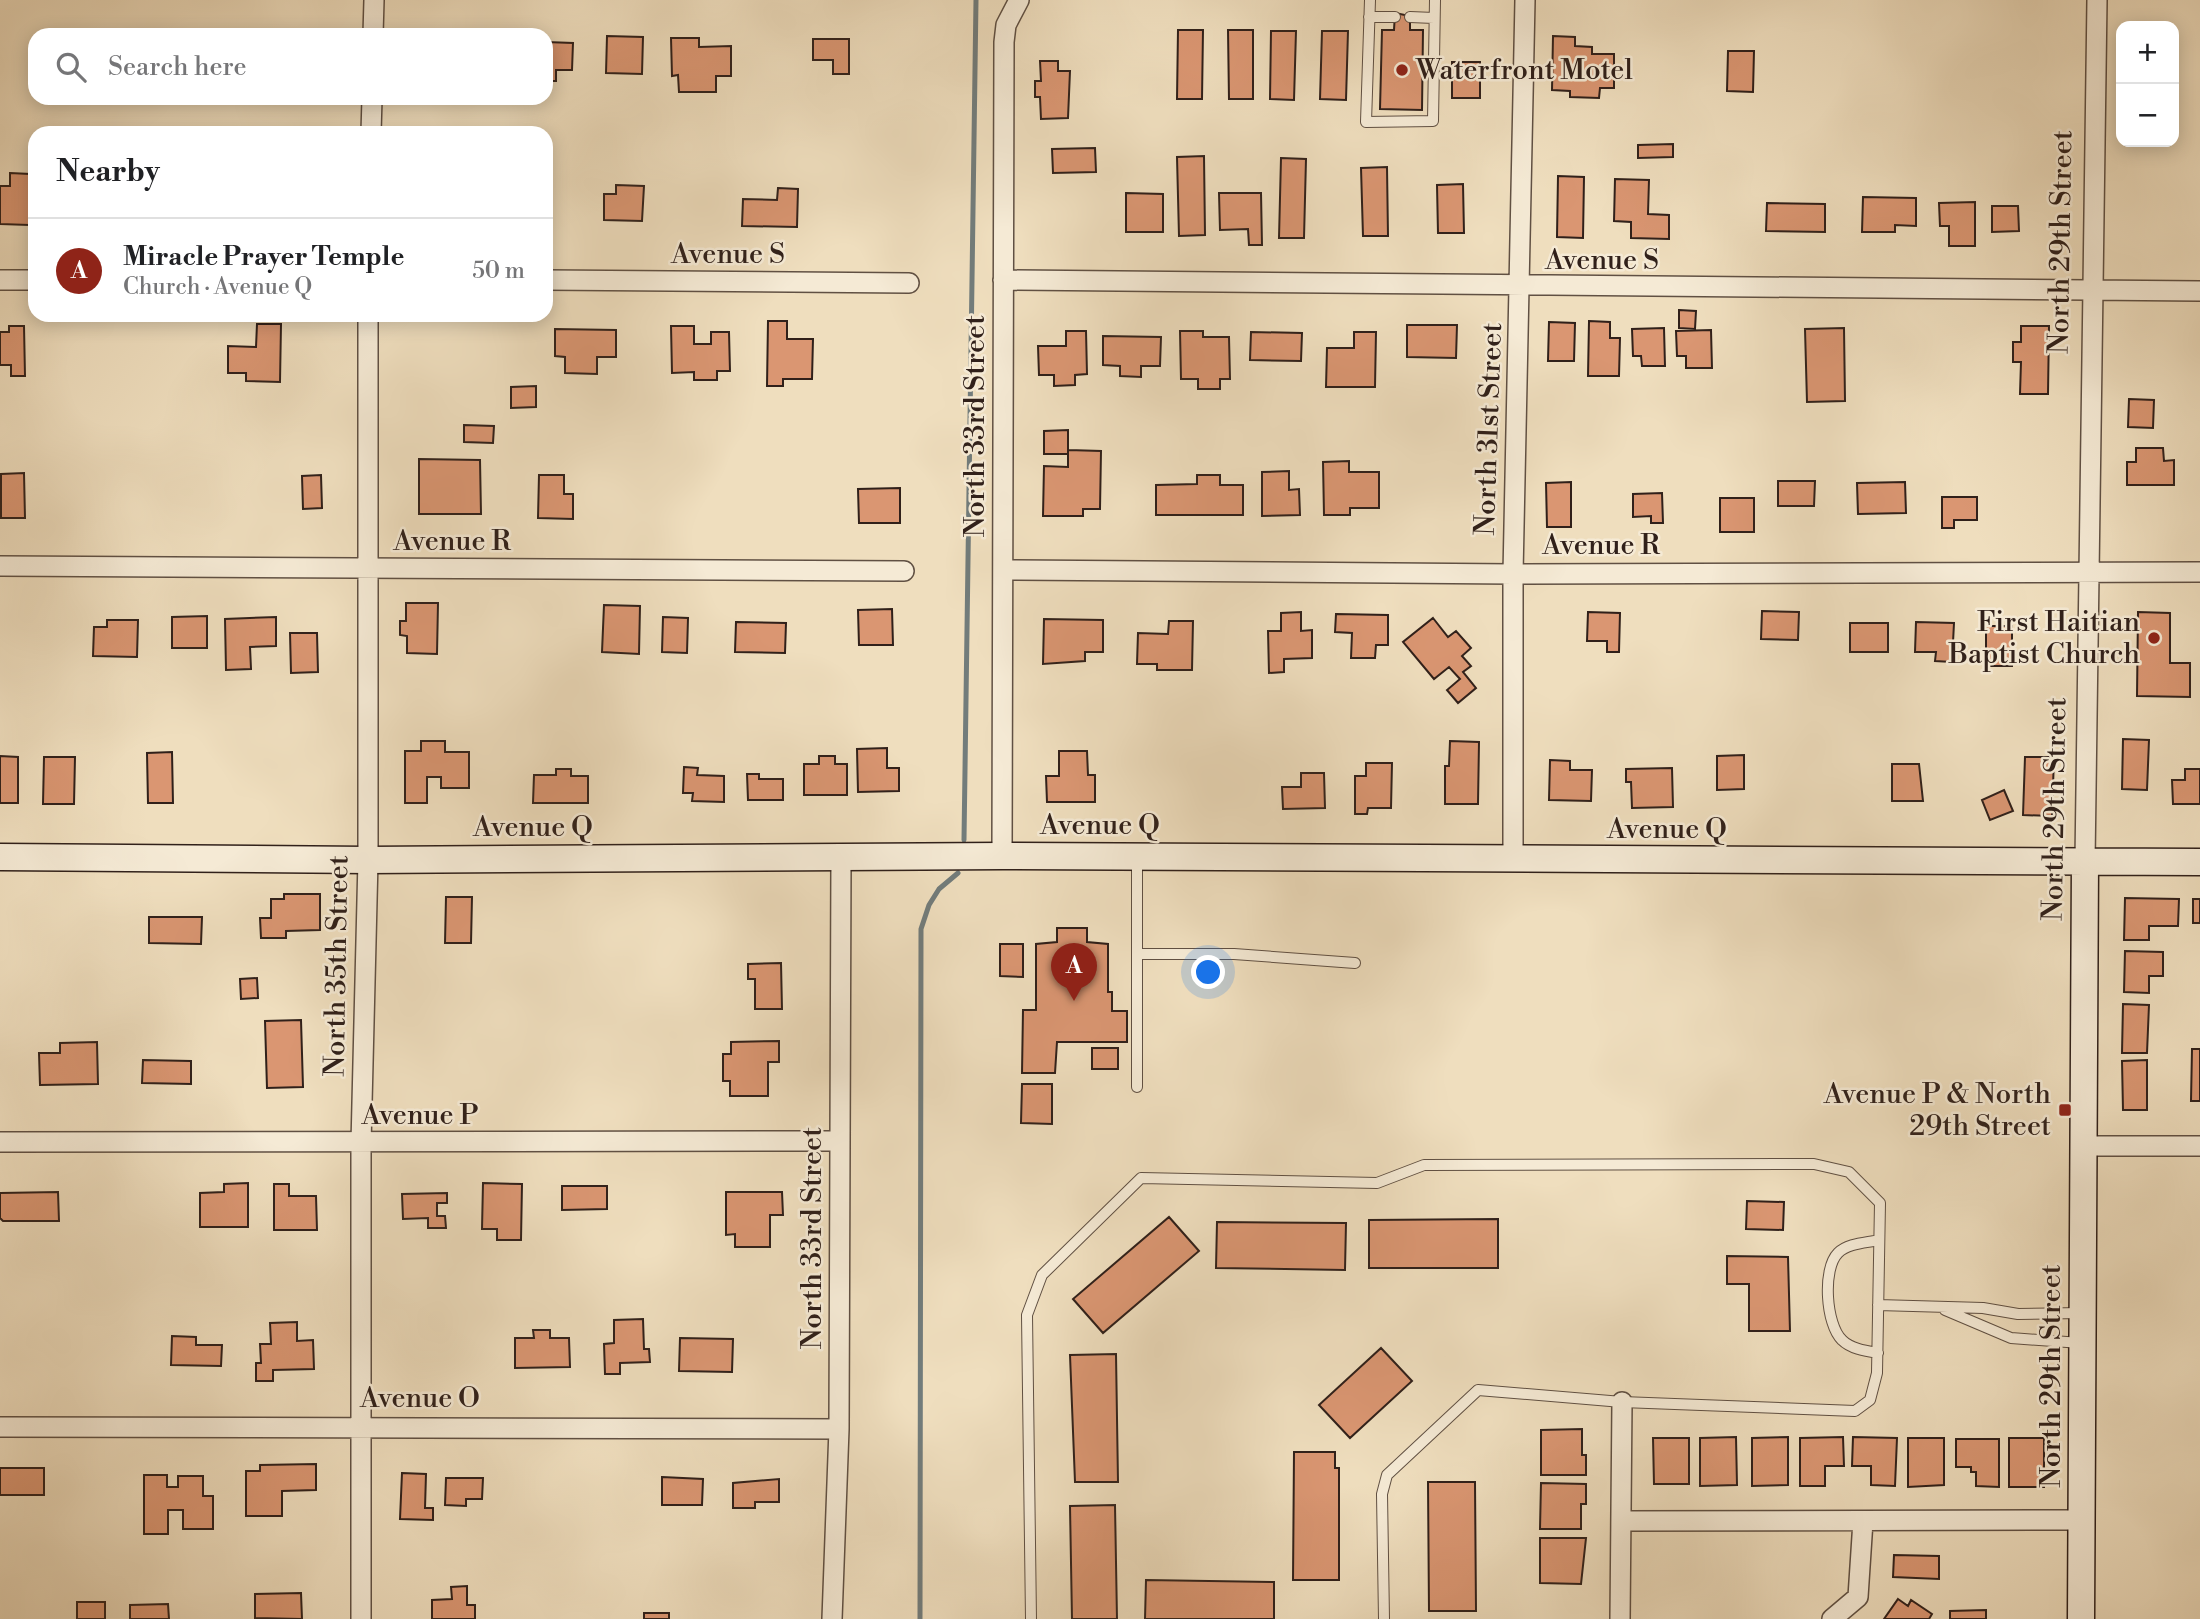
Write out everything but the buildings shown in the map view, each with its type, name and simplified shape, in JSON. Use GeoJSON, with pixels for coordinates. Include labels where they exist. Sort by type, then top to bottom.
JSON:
{"type":"FeatureCollection","features":[{"type":"Feature","properties":{"kind":"street"},"geometry":{"type":"LineString","coordinates":[[373,28],[374,0]]}},
{"type":"Feature","properties":{"kind":"street","name":"North 33rd Street"},"geometry":{"type":"LineString","coordinates":[[1002,856],[1004,42],[1006,25],[1019,0]]}},
{"type":"Feature","properties":{"kind":"street","name":"North 31st Street"},"geometry":{"type":"LineString","coordinates":[[1513,860],[1513,574],[1525,0]]}},
{"type":"Feature","properties":{"kind":"street","name":"North 29th Street"},"geometry":{"type":"LineString","coordinates":[[2081,1619],[2085,861],[2097,0]]}},
{"type":"Feature","properties":{"kind":"street"},"geometry":{"type":"LineString","coordinates":[[371,126],[372,105]]}},
{"type":"Feature","properties":{"kind":"street"},"geometry":{"type":"LineString","coordinates":[[0,280],[28,280]]}},
{"type":"Feature","properties":{"kind":"street","name":"Avenue S"},"geometry":{"type":"LineString","coordinates":[[553,280],[909,283]]}},
{"type":"Feature","properties":{"kind":"street","name":"Avenue S"},"geometry":{"type":"LineString","coordinates":[[1003,280],[1521,287],[2200,291]]}},
{"type":"Feature","properties":{"kind":"street","name":"North 35th Street"},"geometry":{"type":"LineString","coordinates":[[361,1619],[361,1144],[368,860],[368,322]]}},
{"type":"Feature","properties":{"kind":"street","name":"Avenue R"},"geometry":{"type":"LineString","coordinates":[[0,566],[904,571]]}},
{"type":"Feature","properties":{"kind":"street","name":"Avenue R"},"geometry":{"type":"LineString","coordinates":[[1003,570],[1513,574],[2089,570],[2200,572]]}},
{"type":"Feature","properties":{"kind":"street","name":"Avenue Q"},"geometry":{"type":"LineString","coordinates":[[0,858],[368,860],[1002,856],[2200,862]]}},
{"type":"Feature","properties":{"kind":"street","name":"North 33rd Street"},"geometry":{"type":"LineString","coordinates":[[832,1619],[839,1429],[841,857]]}},
{"type":"Feature","properties":{"kind":"street","name":"Avenue P"},"geometry":{"type":"LineString","coordinates":[[0,1142],[840,1142]]}},
{"type":"Feature","properties":{"kind":"street"},"geometry":{"type":"LineString","coordinates":[[2084,1146],[2200,1146]]}},
{"type":"Feature","properties":{"kind":"street"},"geometry":{"type":"LineString","coordinates":[[1620,1619],[1622,1402]]}},
{"type":"Feature","properties":{"kind":"street","name":"Avenue O"},"geometry":{"type":"LineString","coordinates":[[0,1427],[839,1429]]}},
{"type":"Feature","properties":{"kind":"street"},"geometry":{"type":"LineString","coordinates":[[1621,1521],[2082,1521]]}},
{"type":"Feature","properties":{"kind":"street"},"geometry":{"type":"LineString","coordinates":[[1832,1619],[1858,1597],[1863,1521]]}},
{"type":"Feature","properties":{"kind":"lane"},"geometry":{"type":"LineString","coordinates":[[1370,0],[1366,122],[1433,121],[1435,0]]}},
{"type":"Feature","properties":{"kind":"lane"},"geometry":{"type":"LineString","coordinates":[[1369,17],[1395,17]]}},
{"type":"Feature","properties":{"kind":"lane"},"geometry":{"type":"LineString","coordinates":[[1410,17],[1434,18]]}},
{"type":"Feature","properties":{"kind":"lane"},"geometry":{"type":"LineString","coordinates":[[1137,857],[1137,1087]]}},
{"type":"Feature","properties":{"kind":"lane"},"geometry":{"type":"LineString","coordinates":[[1137,954],[1234,954],[1355,963]]}},
{"type":"Feature","properties":{"kind":"lane"},"geometry":{"type":"LineString","coordinates":[[1031,1619],[1027,1315],[1042,1275],[1140,1178],[1377,1184],[1424,1165],[1814,1164],[1849,1172],[1880,1203],[1877,1373],[1870,1400],[1855,1411],[1622,1402],[1478,1390],[1387,1475],[1382,1494],[1384,1619]]}},
{"type":"Feature","properties":{"kind":"lane"},"geometry":{"type":"LineString","coordinates":[[1878,1353],[1844,1343],[1834,1331],[1829,1299],[1829,1270],[1839,1252],[1852,1245],[1879,1240]]}},
{"type":"Feature","properties":{"kind":"lane"},"geometry":{"type":"LineString","coordinates":[[1878,1305],[1983,1308],[2018,1314],[2083,1313]]}},
{"type":"Feature","properties":{"kind":"lane"},"geometry":{"type":"LineString","coordinates":[[1941,1308],[2011,1338],[2083,1343]]}},
{"type":"Feature","properties":{"kind":"waterway"},"geometry":{"type":"LineString","coordinates":[[964,840],[976,0]]}},
{"type":"Feature","properties":{"kind":"waterway"},"geometry":{"type":"LineString","coordinates":[[920,1619],[921,929],[929,905],[939,889],[958,873]]}},
{"type":"Feature","properties":{"kind":"place","name":"Waterfront Motel"},"geometry":{"type":"Point","coordinates":[1402,70]}},
{"type":"Feature","properties":{"kind":"place","name":"First Haitian Baptist Church"},"geometry":{"type":"Point","coordinates":[2154,638]}},
{"type":"Feature","properties":{"kind":"place","name":"Miracle Prayer Temple"},"geometry":{"type":"Point","coordinates":[1074,1001]}},
{"type":"Feature","properties":{"kind":"place","name":"Avenue P & North 29th Street"},"geometry":{"type":"Point","coordinates":[2065,1110]}}]}
